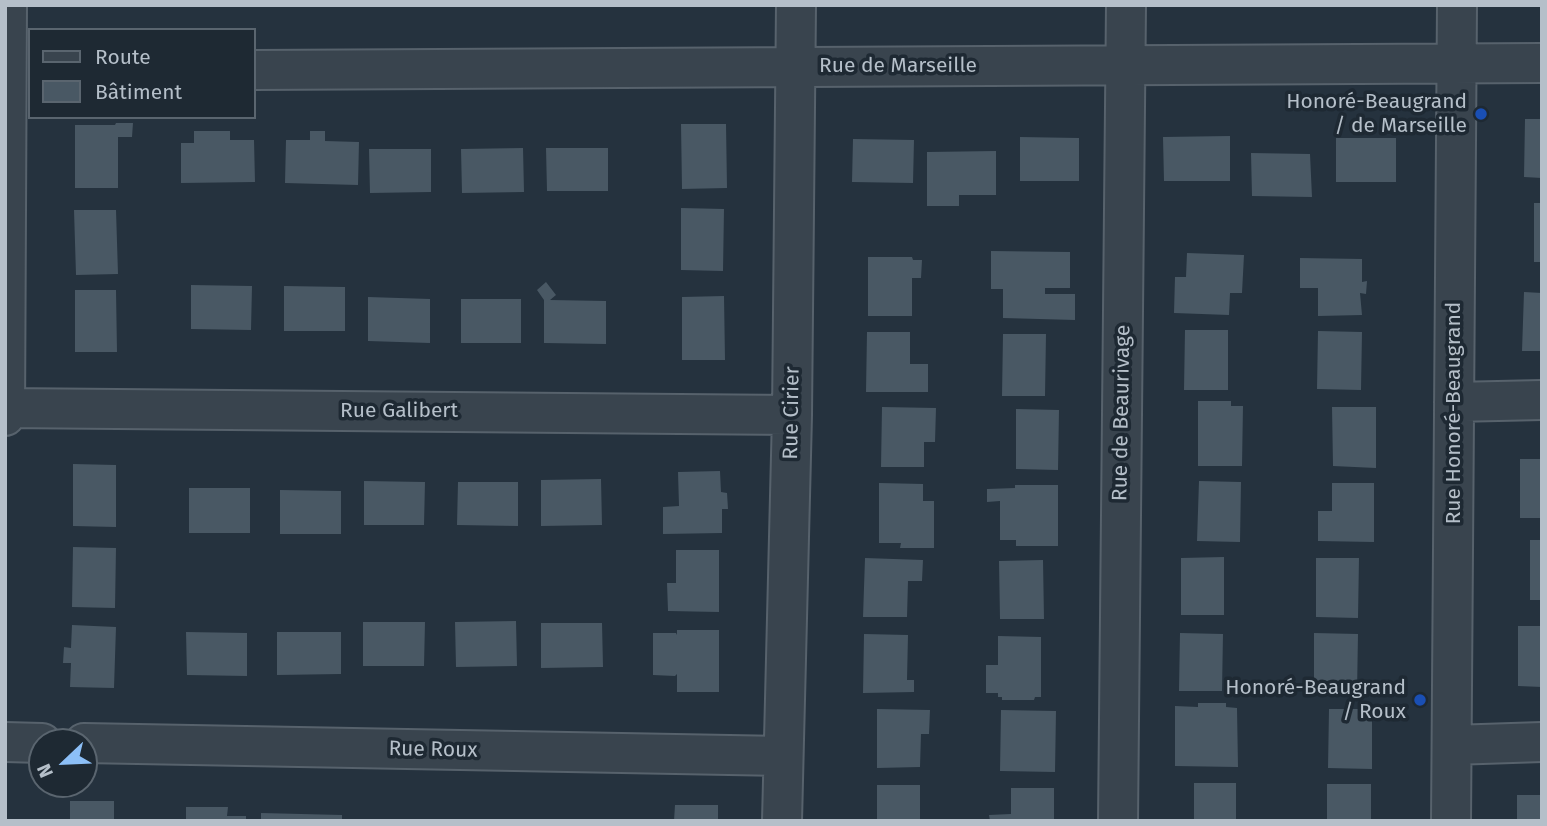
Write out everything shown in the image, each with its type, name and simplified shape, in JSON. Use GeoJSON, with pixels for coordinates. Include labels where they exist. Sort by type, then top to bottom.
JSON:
{"type":"FeatureCollection","features":[{"type":"Feature","properties":{"kind":"street"},"geometry":{"type":"LineString","coordinates":[[5,416],[14,72],[7,5]]}},
{"type":"Feature","properties":{"kind":"street","name":"Rue Cirier"},"geometry":{"type":"LineString","coordinates":[[782,821],[792,415],[796,5]]}},
{"type":"Feature","properties":{"kind":"street","name":"Rue de Beaurivage"},"geometry":{"type":"LineString","coordinates":[[1118,821],[1126,5]]}},
{"type":"Feature","properties":{"kind":"street","name":"Rue Honoré-Beaugrand"},"geometry":{"type":"LineString","coordinates":[[1451,821],[1457,5]]}},
{"type":"Feature","properties":{"kind":"street","name":"Rue de Marseille"},"geometry":{"type":"LineString","coordinates":[[256,70],[1542,63]]}},
{"type":"Feature","properties":{"kind":"street"},"geometry":{"type":"LineString","coordinates":[[1454,402],[1542,400]]}},
{"type":"Feature","properties":{"kind":"street","name":"Rue Galibert"},"geometry":{"type":"LineString","coordinates":[[5,408],[792,415]]}},
{"type":"Feature","properties":{"kind":"street"},"geometry":{"type":"LineString","coordinates":[[5,742],[28,743]]}},
{"type":"Feature","properties":{"kind":"street"},"geometry":{"type":"LineString","coordinates":[[1452,745],[1542,742]]}},
{"type":"Feature","properties":{"kind":"street","name":"Rue Roux"},"geometry":{"type":"LineString","coordinates":[[98,743],[783,756]]}},
{"type":"Feature","properties":{"kind":"building"},"geometry":{"type":"Polygon","coordinates":[[[1525,119],[1542,119],[1542,178],[1524,177],[1525,119]]]}},
{"type":"Feature","properties":{"kind":"building"},"geometry":{"type":"Polygon","coordinates":[[[133,123],[132,137],[118,137],[118,188],[75,188],[75,125],[133,123]]]}},
{"type":"Feature","properties":{"kind":"building"},"geometry":{"type":"Polygon","coordinates":[[[681,124],[726,124],[727,188],[682,189],[681,124]]]}},
{"type":"Feature","properties":{"kind":"building"},"geometry":{"type":"Polygon","coordinates":[[[194,131],[230,131],[230,140],[254,140],[255,182],[181,183],[181,143],[194,143],[194,131]]]}},
{"type":"Feature","properties":{"kind":"building"},"geometry":{"type":"Polygon","coordinates":[[[310,131],[325,131],[325,141],[359,142],[358,185],[285,183],[286,140],[310,140],[310,131]]]}},
{"type":"Feature","properties":{"kind":"building"},"geometry":{"type":"Polygon","coordinates":[[[1230,136],[1230,181],[1164,181],[1163,137],[1230,136]]]}},
{"type":"Feature","properties":{"kind":"building"},"geometry":{"type":"Polygon","coordinates":[[[1020,137],[1079,138],[1079,181],[1020,181],[1020,137]]]}},
{"type":"Feature","properties":{"kind":"building"},"geometry":{"type":"Polygon","coordinates":[[[1336,138],[1396,138],[1396,182],[1336,182],[1336,138]]]}},
{"type":"Feature","properties":{"kind":"building"},"geometry":{"type":"Polygon","coordinates":[[[853,139],[914,140],[913,183],[852,182],[853,139]]]}},
{"type":"Feature","properties":{"kind":"building"},"geometry":{"type":"Polygon","coordinates":[[[523,148],[524,192],[462,193],[461,149],[523,148]]]}},
{"type":"Feature","properties":{"kind":"building"},"geometry":{"type":"Polygon","coordinates":[[[546,148],[608,148],[608,191],[547,191],[546,148]]]}},
{"type":"Feature","properties":{"kind":"building"},"geometry":{"type":"Polygon","coordinates":[[[369,149],[431,149],[431,192],[370,193],[369,149]]]}},
{"type":"Feature","properties":{"kind":"building"},"geometry":{"type":"Polygon","coordinates":[[[996,151],[996,195],[959,195],[959,206],[927,206],[927,152],[996,151]]]}},
{"type":"Feature","properties":{"kind":"building"},"geometry":{"type":"Polygon","coordinates":[[[1251,153],[1310,154],[1312,197],[1252,196],[1251,153]]]}},
{"type":"Feature","properties":{"kind":"building"},"geometry":{"type":"Polygon","coordinates":[[[1534,203],[1542,203],[1542,262],[1534,262],[1534,203]]]}},
{"type":"Feature","properties":{"kind":"building"},"geometry":{"type":"Polygon","coordinates":[[[681,208],[724,209],[723,271],[681,270],[681,208]]]}},
{"type":"Feature","properties":{"kind":"building"},"geometry":{"type":"Polygon","coordinates":[[[74,210],[116,210],[118,274],[76,275],[74,210]]]}},
{"type":"Feature","properties":{"kind":"building"},"geometry":{"type":"Polygon","coordinates":[[[991,251],[1070,252],[1070,288],[1045,288],[1045,294],[1075,294],[1075,320],[1003,318],[1003,289],[991,289],[991,251]]]}},
{"type":"Feature","properties":{"kind":"building"},"geometry":{"type":"Polygon","coordinates":[[[1187,253],[1244,255],[1242,293],[1230,293],[1229,315],[1174,313],[1175,277],[1186,277],[1187,253]]]}},
{"type":"Feature","properties":{"kind":"building"},"geometry":{"type":"Polygon","coordinates":[[[868,257],[912,257],[913,260],[922,260],[921,278],[912,278],[912,316],[868,316],[868,257]]]}},
{"type":"Feature","properties":{"kind":"building"},"geometry":{"type":"Polygon","coordinates":[[[1300,258],[1362,259],[1362,282],[1367,281],[1366,294],[1360,293],[1362,315],[1318,316],[1318,288],[1300,288],[1300,258]]]}},
{"type":"Feature","properties":{"kind":"building"},"geometry":{"type":"Polygon","coordinates":[[[546,282],[556,295],[550,300],[606,301],[606,344],[544,343],[544,300],[537,290],[546,282]]]}},
{"type":"Feature","properties":{"kind":"building"},"geometry":{"type":"Polygon","coordinates":[[[191,285],[252,286],[251,330],[191,329],[191,285]]]}},
{"type":"Feature","properties":{"kind":"building"},"geometry":{"type":"Polygon","coordinates":[[[284,286],[345,287],[345,331],[284,331],[284,286]]]}},
{"type":"Feature","properties":{"kind":"building"},"geometry":{"type":"Polygon","coordinates":[[[75,290],[116,290],[117,352],[75,352],[75,290]]]}},
{"type":"Feature","properties":{"kind":"building"},"geometry":{"type":"Polygon","coordinates":[[[1524,292],[1542,293],[1542,351],[1522,351],[1524,292]]]}},
{"type":"Feature","properties":{"kind":"building"},"geometry":{"type":"Polygon","coordinates":[[[724,296],[725,360],[682,360],[682,297],[724,296]]]}},
{"type":"Feature","properties":{"kind":"building"},"geometry":{"type":"Polygon","coordinates":[[[368,297],[430,299],[430,343],[368,341],[368,297]]]}},
{"type":"Feature","properties":{"kind":"building"},"geometry":{"type":"Polygon","coordinates":[[[461,299],[521,299],[521,343],[461,343],[461,299]]]}},
{"type":"Feature","properties":{"kind":"building"},"geometry":{"type":"Polygon","coordinates":[[[1185,330],[1228,330],[1228,390],[1184,390],[1185,330]]]}},
{"type":"Feature","properties":{"kind":"building"},"geometry":{"type":"Polygon","coordinates":[[[1318,331],[1362,332],[1361,390],[1317,389],[1318,331]]]}},
{"type":"Feature","properties":{"kind":"building"},"geometry":{"type":"Polygon","coordinates":[[[867,332],[910,332],[910,364],[928,364],[928,392],[866,392],[867,332]]]}},
{"type":"Feature","properties":{"kind":"building"},"geometry":{"type":"Polygon","coordinates":[[[1003,334],[1046,334],[1045,396],[1002,396],[1003,334]]]}},
{"type":"Feature","properties":{"kind":"building"},"geometry":{"type":"Polygon","coordinates":[[[1198,401],[1231,401],[1231,406],[1243,406],[1242,466],[1198,466],[1198,401]]]}},
{"type":"Feature","properties":{"kind":"building"},"geometry":{"type":"Polygon","coordinates":[[[882,407],[936,408],[935,442],[924,442],[924,467],[881,467],[882,407]]]}},
{"type":"Feature","properties":{"kind":"building"},"geometry":{"type":"Polygon","coordinates":[[[1332,407],[1376,407],[1376,468],[1333,466],[1332,407]]]}},
{"type":"Feature","properties":{"kind":"building"},"geometry":{"type":"Polygon","coordinates":[[[1016,409],[1059,410],[1058,470],[1016,469],[1016,409]]]}},
{"type":"Feature","properties":{"kind":"building"},"geometry":{"type":"Polygon","coordinates":[[[1520,459],[1542,459],[1542,518],[1520,518],[1520,459]]]}},
{"type":"Feature","properties":{"kind":"building"},"geometry":{"type":"Polygon","coordinates":[[[73,464],[116,465],[116,527],[73,526],[73,464]]]}},
{"type":"Feature","properties":{"kind":"building"},"geometry":{"type":"Polygon","coordinates":[[[720,471],[721,492],[727,493],[728,509],[722,509],[722,533],[663,534],[663,507],[679,506],[678,472],[720,471]]]}},
{"type":"Feature","properties":{"kind":"building"},"geometry":{"type":"Polygon","coordinates":[[[601,479],[602,525],[541,526],[541,480],[601,479]]]}},
{"type":"Feature","properties":{"kind":"building"},"geometry":{"type":"Polygon","coordinates":[[[364,481],[425,482],[424,525],[364,525],[364,481]]]}},
{"type":"Feature","properties":{"kind":"building"},"geometry":{"type":"Polygon","coordinates":[[[1199,481],[1241,482],[1240,542],[1197,541],[1199,481]]]}},
{"type":"Feature","properties":{"kind":"building"},"geometry":{"type":"Polygon","coordinates":[[[458,482],[518,482],[518,526],[457,525],[458,482]]]}},
{"type":"Feature","properties":{"kind":"building"},"geometry":{"type":"Polygon","coordinates":[[[879,483],[923,484],[923,501],[934,501],[934,548],[900,548],[901,543],[879,543],[879,483]]]}},
{"type":"Feature","properties":{"kind":"building"},"geometry":{"type":"Polygon","coordinates":[[[1332,483],[1374,483],[1374,542],[1318,541],[1318,511],[1332,511],[1332,483]]]}},
{"type":"Feature","properties":{"kind":"building"},"geometry":{"type":"Polygon","coordinates":[[[1015,485],[1058,485],[1058,546],[1016,546],[1016,540],[1000,540],[1000,501],[987,502],[987,489],[1015,488],[1015,485]]]}},
{"type":"Feature","properties":{"kind":"building"},"geometry":{"type":"Polygon","coordinates":[[[189,488],[250,488],[250,533],[189,533],[189,488]]]}},
{"type":"Feature","properties":{"kind":"building"},"geometry":{"type":"Polygon","coordinates":[[[280,490],[341,491],[341,534],[280,534],[280,490]]]}},
{"type":"Feature","properties":{"kind":"building"},"geometry":{"type":"Polygon","coordinates":[[[1530,540],[1542,540],[1542,600],[1530,600],[1530,540]]]}},
{"type":"Feature","properties":{"kind":"building"},"geometry":{"type":"Polygon","coordinates":[[[73,547],[116,548],[115,608],[72,607],[73,547]]]}},
{"type":"Feature","properties":{"kind":"building"},"geometry":{"type":"Polygon","coordinates":[[[676,550],[719,550],[719,612],[668,611],[667,583],[676,583],[676,550]]]}},
{"type":"Feature","properties":{"kind":"building"},"geometry":{"type":"Polygon","coordinates":[[[1224,557],[1224,615],[1181,615],[1181,558],[1224,557]]]}},
{"type":"Feature","properties":{"kind":"building"},"geometry":{"type":"Polygon","coordinates":[[[865,558],[923,560],[922,581],[908,581],[907,617],[863,617],[865,558]]]}},
{"type":"Feature","properties":{"kind":"building"},"geometry":{"type":"Polygon","coordinates":[[[1316,558],[1359,558],[1358,618],[1316,617],[1316,558]]]}},
{"type":"Feature","properties":{"kind":"building"},"geometry":{"type":"Polygon","coordinates":[[[1043,560],[1044,619],[1000,619],[999,561],[1043,560]]]}},
{"type":"Feature","properties":{"kind":"building"},"geometry":{"type":"Polygon","coordinates":[[[516,621],[517,666],[456,667],[455,622],[516,621]]]}},
{"type":"Feature","properties":{"kind":"building"},"geometry":{"type":"Polygon","coordinates":[[[363,622],[425,622],[424,666],[363,666],[363,622]]]}},
{"type":"Feature","properties":{"kind":"building"},"geometry":{"type":"Polygon","coordinates":[[[541,623],[602,623],[603,667],[541,668],[541,623]]]}},
{"type":"Feature","properties":{"kind":"building"},"geometry":{"type":"Polygon","coordinates":[[[72,625],[116,627],[114,688],[70,687],[71,663],[63,663],[64,647],[71,648],[72,625]]]}},
{"type":"Feature","properties":{"kind":"building"},"geometry":{"type":"Polygon","coordinates":[[[1518,626],[1542,626],[1542,687],[1518,686],[1518,626]]]}},
{"type":"Feature","properties":{"kind":"building"},"geometry":{"type":"Polygon","coordinates":[[[677,630],[719,630],[719,692],[677,692],[677,674],[653,675],[653,633],[677,635],[677,630]]]}},
{"type":"Feature","properties":{"kind":"building"},"geometry":{"type":"Polygon","coordinates":[[[186,632],[247,633],[247,676],[187,675],[186,632]]]}},
{"type":"Feature","properties":{"kind":"building"},"geometry":{"type":"Polygon","coordinates":[[[277,632],[341,632],[341,674],[277,675],[277,632]]]}},
{"type":"Feature","properties":{"kind":"building"},"geometry":{"type":"Polygon","coordinates":[[[1180,633],[1223,634],[1222,691],[1179,691],[1180,633]]]}},
{"type":"Feature","properties":{"kind":"building"},"geometry":{"type":"Polygon","coordinates":[[[1314,633],[1358,634],[1357,693],[1314,692],[1314,633]]]}},
{"type":"Feature","properties":{"kind":"building"},"geometry":{"type":"Polygon","coordinates":[[[864,634],[908,635],[907,680],[914,680],[914,692],[863,693],[864,634]]]}},
{"type":"Feature","properties":{"kind":"building"},"geometry":{"type":"Polygon","coordinates":[[[998,636],[1041,637],[1041,697],[1035,697],[1034,700],[1002,700],[998,693],[986,693],[986,665],[998,665],[998,636]]]}},
{"type":"Feature","properties":{"kind":"building"},"geometry":{"type":"Polygon","coordinates":[[[1198,703],[1226,703],[1226,707],[1237,708],[1238,767],[1175,766],[1175,706],[1198,707],[1198,703]]]}},
{"type":"Feature","properties":{"kind":"building"},"geometry":{"type":"Polygon","coordinates":[[[877,709],[930,710],[929,734],[921,734],[920,767],[877,768],[877,709]]]}},
{"type":"Feature","properties":{"kind":"building"},"geometry":{"type":"Polygon","coordinates":[[[1329,709],[1372,709],[1372,769],[1328,768],[1329,709]]]}},
{"type":"Feature","properties":{"kind":"building"},"geometry":{"type":"Polygon","coordinates":[[[1001,710],[1056,711],[1055,772],[1000,771],[1001,710]]]}},
{"type":"Feature","properties":{"kind":"building"},"geometry":{"type":"Polygon","coordinates":[[[1194,783],[1236,783],[1236,821],[1194,821],[1194,783]]]}},
{"type":"Feature","properties":{"kind":"building"},"geometry":{"type":"Polygon","coordinates":[[[1327,784],[1371,784],[1371,821],[1327,821],[1327,784]]]}},
{"type":"Feature","properties":{"kind":"building"},"geometry":{"type":"Polygon","coordinates":[[[877,785],[920,785],[920,821],[877,821],[877,785]]]}},
{"type":"Feature","properties":{"kind":"building"},"geometry":{"type":"Polygon","coordinates":[[[1011,788],[1054,788],[1054,821],[990,821],[989,815],[1011,814],[1011,788]]]}},
{"type":"Feature","properties":{"kind":"building"},"geometry":{"type":"Polygon","coordinates":[[[1517,795],[1542,795],[1542,821],[1517,821],[1517,795]]]}},
{"type":"Feature","properties":{"kind":"building"},"geometry":{"type":"Polygon","coordinates":[[[70,801],[114,801],[114,821],[70,821],[70,801]]]}},
{"type":"Feature","properties":{"kind":"building"},"geometry":{"type":"Polygon","coordinates":[[[675,805],[718,805],[718,821],[674,821],[675,805]]]}},
{"type":"Feature","properties":{"kind":"building"},"geometry":{"type":"Polygon","coordinates":[[[186,807],[228,807],[227,816],[246,816],[246,821],[186,821],[186,807]]]}},
{"type":"Feature","properties":{"kind":"building"},"geometry":{"type":"Polygon","coordinates":[[[261,813],[342,815],[342,821],[261,821],[261,813]]]}},
{"type":"Feature","properties":{"kind":"place","name":"Honoré-Beaugrand / de Marseille"},"geometry":{"type":"Point","coordinates":[1481,114]}},
{"type":"Feature","properties":{"kind":"place","name":"Honoré-Beaugrand / Roux"},"geometry":{"type":"Point","coordinates":[1420,700]}}]}
